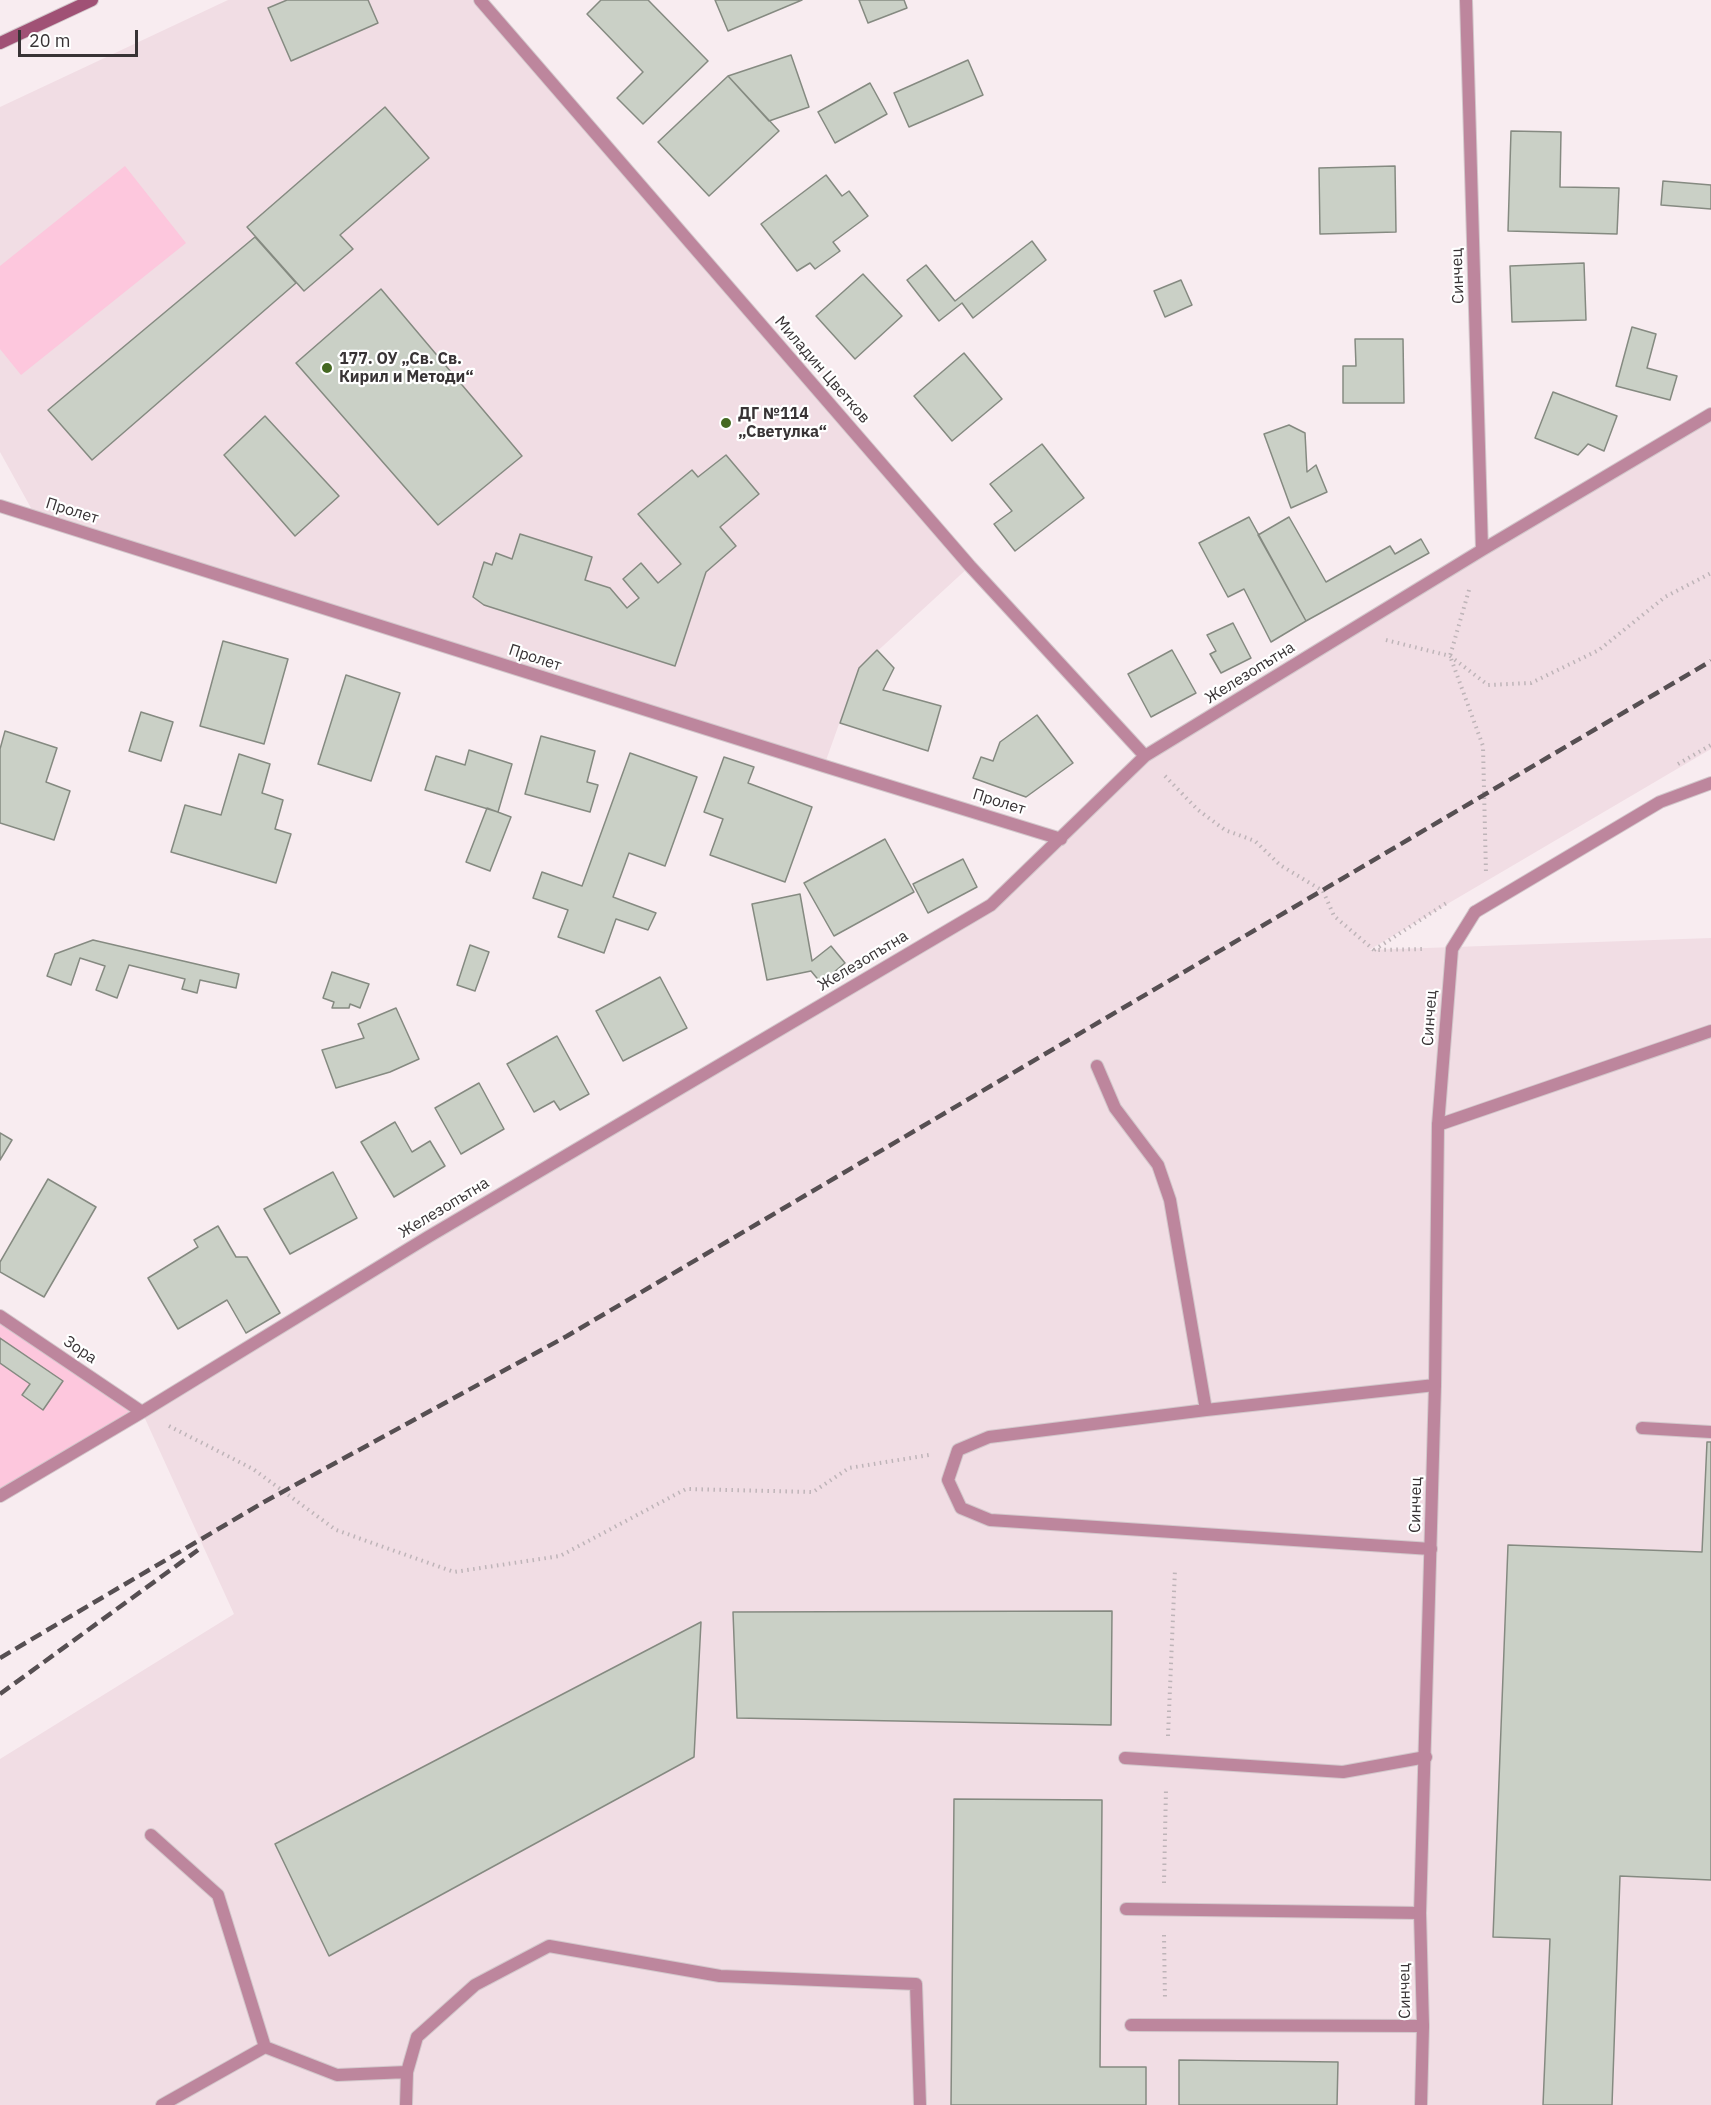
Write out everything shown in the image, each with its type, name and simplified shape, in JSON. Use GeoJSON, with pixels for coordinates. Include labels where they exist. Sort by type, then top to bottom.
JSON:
{"type":"FeatureCollection","features":[{"type":"Feature","properties":{"kind":"street"},"geometry":{"type":"LineString","coordinates":[[0,44],[92,0]]}},
{"type":"Feature","properties":{"kind":"street","name":"Миладин Цветков"},"geometry":{"type":"LineString","coordinates":[[480,0],[970,566],[1145,756]]}},
{"type":"Feature","properties":{"kind":"street","name":"Синчец"},"geometry":{"type":"LineString","coordinates":[[1467,0],[1482,550]]}},
{"type":"Feature","properties":{"kind":"street","name":"Железопътна"},"geometry":{"type":"LineString","coordinates":[[0,1496],[142,1412],[428,1236],[991,905],[1145,756],[1482,550],[1711,414]]}},
{"type":"Feature","properties":{"kind":"street","name":"Пролет"},"geometry":{"type":"LineString","coordinates":[[0,506],[1061,839]]}},
{"type":"Feature","properties":{"kind":"street"},"geometry":{"type":"LineString","coordinates":[[1475,912],[1660,802],[1711,783]]}},
{"type":"Feature","properties":{"kind":"street","name":"Синчец"},"geometry":{"type":"LineString","coordinates":[[1421,2105],[1423,2026],[1420,1913],[1435,1385],[1438,1125],[1452,949],[1475,912]]}},
{"type":"Feature","properties":{"kind":"street"},"geometry":{"type":"LineString","coordinates":[[1438,1125],[1711,1031]]}},
{"type":"Feature","properties":{"kind":"street"},"geometry":{"type":"LineString","coordinates":[[1097,1066],[1115,1108],[1158,1165],[1170,1200],[1206,1410]]}},
{"type":"Feature","properties":{"kind":"street","name":"Зора"},"geometry":{"type":"LineString","coordinates":[[0,1316],[142,1412]]}},
{"type":"Feature","properties":{"kind":"street"},"geometry":{"type":"LineString","coordinates":[[1431,1549],[990,1520],[961,1508],[948,1480],[958,1450],[989,1437],[1435,1385]]}},
{"type":"Feature","properties":{"kind":"street"},"geometry":{"type":"LineString","coordinates":[[1642,1428],[1711,1432]]}},
{"type":"Feature","properties":{"kind":"street"},"geometry":{"type":"LineString","coordinates":[[1125,1758],[1342,1772],[1426,1757]]}},
{"type":"Feature","properties":{"kind":"street"},"geometry":{"type":"LineString","coordinates":[[151,1835],[219,1894],[266,2047]]}},
{"type":"Feature","properties":{"kind":"street"},"geometry":{"type":"LineString","coordinates":[[1126,1909],[1420,1913]]}},
{"type":"Feature","properties":{"kind":"street"},"geometry":{"type":"LineString","coordinates":[[406,2105],[407,2072],[417,2037],[475,1985],[549,1946],[720,1976],[916,1984],[920,2105]]}},
{"type":"Feature","properties":{"kind":"street"},"geometry":{"type":"LineString","coordinates":[[1131,2025],[1423,2026]]}},
{"type":"Feature","properties":{"kind":"street"},"geometry":{"type":"LineString","coordinates":[[266,2047],[337,2075],[407,2072]]}},
{"type":"Feature","properties":{"kind":"street"},"geometry":{"type":"LineString","coordinates":[[162,2105],[266,2047]]}},
{"type":"Feature","properties":{"kind":"path"},"geometry":{"type":"LineString","coordinates":[[1475,912],[1486,878],[1483,746],[1450,656],[1482,550]]}},
{"type":"Feature","properties":{"kind":"path"},"geometry":{"type":"LineString","coordinates":[[1350,630],[1450,656],[1488,685],[1531,683],[1599,650],[1665,597],[1711,573]]}},
{"type":"Feature","properties":{"kind":"path"},"geometry":{"type":"LineString","coordinates":[[1145,756],[1198,810],[1225,830],[1255,841],[1280,866],[1323,891],[1334,916],[1374,950],[1452,949]]}},
{"type":"Feature","properties":{"kind":"path"},"geometry":{"type":"LineString","coordinates":[[142,1412],[253,1469],[336,1530],[454,1572],[560,1556],[686,1489],[813,1492],[849,1468],[958,1450]]}},
{"type":"Feature","properties":{"kind":"path"},"geometry":{"type":"LineString","coordinates":[[1165,2025],[1166,1761],[1175,1569]]}},
{"type":"Feature","properties":{"kind":"shaded area","name":"177. ОУ „Св. Св. Кирил и Методи“"},"geometry":{"type":"Polygon","coordinates":[[[228,0],[480,0],[970,566],[859,668],[824,766],[36,517],[0,452],[0,107],[228,0]]]}},
{"type":"Feature","properties":{"kind":"shaded area"},"geometry":{"type":"Polygon","coordinates":[[[125,166],[186,243],[21,375],[0,349],[0,266],[125,166]]]}},
{"type":"Feature","properties":{"kind":"shaded area"},"geometry":{"type":"Polygon","coordinates":[[[1711,414],[1711,749],[1369,950],[1711,938],[1711,2105],[0,2105],[0,1759],[234,1614],[142,1412],[991,905],[1145,756],[1711,414]]]}},
{"type":"Feature","properties":{"kind":"shaded area"},"geometry":{"type":"Polygon","coordinates":[[[0,1316],[142,1412],[0,1496],[0,1316]]]}},
{"type":"Feature","properties":{"kind":"building"},"geometry":{"type":"Polygon","coordinates":[[[287,0],[368,0],[378,23],[291,61],[268,8],[287,0]]]}},
{"type":"Feature","properties":{"kind":"building"},"geometry":{"type":"Polygon","coordinates":[[[601,0],[648,0],[708,61],[643,124],[617,98],[643,72],[587,14],[601,0]]]}},
{"type":"Feature","properties":{"kind":"building"},"geometry":{"type":"Polygon","coordinates":[[[715,0],[802,0],[728,31],[715,0]]]}},
{"type":"Feature","properties":{"kind":"building"},"geometry":{"type":"Polygon","coordinates":[[[859,0],[904,0],[907,8],[868,23],[859,0]]]}},
{"type":"Feature","properties":{"kind":"building"},"geometry":{"type":"Polygon","coordinates":[[[791,55],[809,107],[769,121],[728,76],[791,55]]]}},
{"type":"Feature","properties":{"kind":"building"},"geometry":{"type":"Polygon","coordinates":[[[968,60],[983,95],[909,127],[894,93],[968,60]]]}},
{"type":"Feature","properties":{"kind":"building"},"geometry":{"type":"Polygon","coordinates":[[[728,76],[779,131],[709,196],[658,142],[728,76]]]}},
{"type":"Feature","properties":{"kind":"building"},"geometry":{"type":"Polygon","coordinates":[[[870,83],[887,114],[835,143],[818,112],[870,83]]]}},
{"type":"Feature","properties":{"kind":"building"},"geometry":{"type":"Polygon","coordinates":[[[385,107],[429,158],[340,235],[353,249],[304,291],[247,227],[385,107]]]}},
{"type":"Feature","properties":{"kind":"building"},"geometry":{"type":"Polygon","coordinates":[[[1511,131],[1561,132],[1560,187],[1619,188],[1617,234],[1508,231],[1511,131]]]}},
{"type":"Feature","properties":{"kind":"building"},"geometry":{"type":"Polygon","coordinates":[[[1395,166],[1396,232],[1320,234],[1319,168],[1395,166]]]}},
{"type":"Feature","properties":{"kind":"building"},"geometry":{"type":"Polygon","coordinates":[[[826,175],[842,196],[849,191],[868,216],[833,242],[840,251],[815,269],[810,263],[797,271],[761,224],[826,175]]]}},
{"type":"Feature","properties":{"kind":"building"},"geometry":{"type":"Polygon","coordinates":[[[1663,181],[1711,185],[1711,209],[1661,205],[1663,181]]]}},
{"type":"Feature","properties":{"kind":"building"},"geometry":{"type":"Polygon","coordinates":[[[255,237],[296,283],[92,460],[48,410],[255,237]]]}},
{"type":"Feature","properties":{"kind":"building"},"geometry":{"type":"Polygon","coordinates":[[[1032,241],[1046,260],[973,318],[962,303],[939,321],[907,280],[926,265],[955,301],[1032,241]]]}},
{"type":"Feature","properties":{"kind":"building"},"geometry":{"type":"Polygon","coordinates":[[[1584,263],[1586,320],[1512,322],[1510,266],[1584,263]]]}},
{"type":"Feature","properties":{"kind":"building"},"geometry":{"type":"Polygon","coordinates":[[[863,274],[902,316],[855,359],[816,316],[863,274]]]}},
{"type":"Feature","properties":{"kind":"building"},"geometry":{"type":"Polygon","coordinates":[[[1181,280],[1192,305],[1165,317],[1154,291],[1181,280]]]}},
{"type":"Feature","properties":{"kind":"building"},"geometry":{"type":"Polygon","coordinates":[[[381,289],[522,456],[438,525],[296,363],[381,289]]]}},
{"type":"Feature","properties":{"kind":"building"},"geometry":{"type":"Polygon","coordinates":[[[1632,327],[1656,334],[1647,368],[1677,376],[1670,400],[1616,386],[1632,327]]]}},
{"type":"Feature","properties":{"kind":"building"},"geometry":{"type":"Polygon","coordinates":[[[1355,339],[1403,339],[1404,403],[1343,403],[1343,366],[1356,366],[1355,339]]]}},
{"type":"Feature","properties":{"kind":"building"},"geometry":{"type":"Polygon","coordinates":[[[964,353],[1002,399],[952,441],[914,396],[964,353]]]}},
{"type":"Feature","properties":{"kind":"building"},"geometry":{"type":"Polygon","coordinates":[[[1553,392],[1617,416],[1604,451],[1588,444],[1578,455],[1535,438],[1553,392]]]}},
{"type":"Feature","properties":{"kind":"building"},"geometry":{"type":"Polygon","coordinates":[[[265,416],[339,496],[295,536],[224,455],[265,416]]]}},
{"type":"Feature","properties":{"kind":"building"},"geometry":{"type":"Polygon","coordinates":[[[1289,425],[1305,433],[1307,472],[1316,465],[1327,492],[1291,508],[1264,434],[1289,425]]]}},
{"type":"Feature","properties":{"kind":"building"},"geometry":{"type":"Polygon","coordinates":[[[1042,444],[1084,498],[1015,551],[994,524],[1012,511],[990,484],[1042,444]]]}},
{"type":"Feature","properties":{"kind":"building"},"geometry":{"type":"Polygon","coordinates":[[[726,455],[759,494],[720,527],[736,546],[706,572],[675,666],[484,605],[473,597],[484,562],[492,565],[496,553],[512,559],[520,534],[592,557],[585,580],[610,588],[627,608],[639,598],[623,579],[641,563],[658,583],[681,564],[638,514],[692,470],[698,477],[726,455]]]}},
{"type":"Feature","properties":{"kind":"building"},"geometry":{"type":"Polygon","coordinates":[[[1249,517],[1306,621],[1271,642],[1244,589],[1228,597],[1199,543],[1249,517]]]}},
{"type":"Feature","properties":{"kind":"building"},"geometry":{"type":"Polygon","coordinates":[[[1289,517],[1326,582],[1390,546],[1395,554],[1421,539],[1429,553],[1306,621],[1258,535],[1289,517]]]}},
{"type":"Feature","properties":{"kind":"building"},"geometry":{"type":"Polygon","coordinates":[[[1233,623],[1251,658],[1221,673],[1210,654],[1216,651],[1207,635],[1233,623]]]}},
{"type":"Feature","properties":{"kind":"building"},"geometry":{"type":"Polygon","coordinates":[[[223,641],[288,659],[264,744],[200,726],[223,641]]]}},
{"type":"Feature","properties":{"kind":"building"},"geometry":{"type":"Polygon","coordinates":[[[877,650],[894,668],[883,690],[941,706],[928,751],[840,723],[859,668],[877,650]]]}},
{"type":"Feature","properties":{"kind":"building"},"geometry":{"type":"Polygon","coordinates":[[[1172,650],[1196,693],[1151,717],[1128,674],[1172,650]]]}},
{"type":"Feature","properties":{"kind":"building"},"geometry":{"type":"Polygon","coordinates":[[[346,675],[400,693],[371,781],[318,764],[346,675]]]}},
{"type":"Feature","properties":{"kind":"building"},"geometry":{"type":"Polygon","coordinates":[[[141,712],[173,722],[161,761],[129,751],[141,712]]]}},
{"type":"Feature","properties":{"kind":"building"},"geometry":{"type":"Polygon","coordinates":[[[1037,715],[1073,763],[1026,797],[973,778],[981,757],[993,761],[1000,742],[1037,715]]]}},
{"type":"Feature","properties":{"kind":"building"},"geometry":{"type":"Polygon","coordinates":[[[5,731],[57,748],[46,782],[70,791],[54,840],[0,823],[0,749],[5,731]]]}},
{"type":"Feature","properties":{"kind":"building"},"geometry":{"type":"Polygon","coordinates":[[[541,736],[595,751],[587,782],[598,785],[590,812],[525,794],[541,736]]]}},
{"type":"Feature","properties":{"kind":"building"},"geometry":{"type":"Polygon","coordinates":[[[469,750],[512,764],[498,812],[425,790],[436,756],[465,765],[469,750]]]}},
{"type":"Feature","properties":{"kind":"building"},"geometry":{"type":"Polygon","coordinates":[[[630,753],[697,777],[665,866],[629,853],[613,897],[656,913],[648,930],[616,919],[604,953],[558,937],[568,910],[533,898],[542,872],[582,886],[630,753]]]}},
{"type":"Feature","properties":{"kind":"building"},"geometry":{"type":"Polygon","coordinates":[[[239,754],[270,764],[262,793],[283,800],[275,829],[291,834],[276,883],[171,852],[185,805],[221,815],[239,754]]]}},
{"type":"Feature","properties":{"kind":"building"},"geometry":{"type":"Polygon","coordinates":[[[724,757],[754,767],[748,783],[812,807],[785,882],[710,855],[723,819],[704,812],[724,757]]]}},
{"type":"Feature","properties":{"kind":"building"},"geometry":{"type":"Polygon","coordinates":[[[487,808],[511,817],[490,871],[466,862],[487,808]]]}},
{"type":"Feature","properties":{"kind":"building"},"geometry":{"type":"Polygon","coordinates":[[[885,839],[914,892],[834,936],[804,883],[885,839]]]}},
{"type":"Feature","properties":{"kind":"building"},"geometry":{"type":"Polygon","coordinates":[[[963,859],[977,887],[928,913],[913,884],[963,859]]]}},
{"type":"Feature","properties":{"kind":"building"},"geometry":{"type":"Polygon","coordinates":[[[800,894],[812,961],[831,946],[845,963],[821,983],[811,971],[767,980],[752,904],[800,894]]]}},
{"type":"Feature","properties":{"kind":"building"},"geometry":{"type":"Polygon","coordinates":[[[93,940],[239,974],[236,988],[200,980],[197,993],[182,989],[185,979],[129,965],[117,998],[96,990],[105,966],[80,958],[71,985],[47,976],[55,954],[93,940]]]}},
{"type":"Feature","properties":{"kind":"building"},"geometry":{"type":"Polygon","coordinates":[[[470,945],[489,952],[475,991],[457,985],[470,945]]]}},
{"type":"Feature","properties":{"kind":"building"},"geometry":{"type":"Polygon","coordinates":[[[332,972],[369,984],[360,1008],[350,1004],[349,1008],[332,1008],[334,1002],[323,998],[332,972]]]}},
{"type":"Feature","properties":{"kind":"building"},"geometry":{"type":"Polygon","coordinates":[[[660,977],[687,1028],[623,1061],[596,1011],[660,977]]]}},
{"type":"Feature","properties":{"kind":"building"},"geometry":{"type":"Polygon","coordinates":[[[396,1008],[419,1059],[390,1072],[336,1088],[322,1050],[364,1038],[358,1024],[396,1008]]]}},
{"type":"Feature","properties":{"kind":"building"},"geometry":{"type":"Polygon","coordinates":[[[557,1036],[589,1094],[560,1110],[554,1101],[534,1112],[507,1064],[557,1036]]]}},
{"type":"Feature","properties":{"kind":"building"},"geometry":{"type":"Polygon","coordinates":[[[479,1083],[504,1129],[461,1154],[435,1108],[479,1083]]]}},
{"type":"Feature","properties":{"kind":"building"},"geometry":{"type":"Polygon","coordinates":[[[395,1122],[412,1152],[430,1141],[445,1166],[394,1197],[361,1142],[395,1122]]]}},
{"type":"Feature","properties":{"kind":"building"},"geometry":{"type":"Polygon","coordinates":[[[0,1133],[12,1140],[0,1160],[0,1133]]]}},
{"type":"Feature","properties":{"kind":"building"},"geometry":{"type":"Polygon","coordinates":[[[333,1172],[357,1218],[290,1254],[264,1209],[333,1172]]]}},
{"type":"Feature","properties":{"kind":"building"},"geometry":{"type":"Polygon","coordinates":[[[48,1179],[96,1207],[44,1297],[0,1272],[0,1262],[48,1179]]]}},
{"type":"Feature","properties":{"kind":"building"},"geometry":{"type":"Polygon","coordinates":[[[218,1226],[236,1257],[247,1257],[280,1313],[246,1333],[227,1300],[178,1329],[148,1278],[198,1247],[194,1240],[218,1226]]]}},
{"type":"Feature","properties":{"kind":"building"},"geometry":{"type":"Polygon","coordinates":[[[0,1338],[63,1381],[43,1410],[22,1395],[30,1384],[0,1363],[0,1338]]]}},
{"type":"Feature","properties":{"kind":"building"},"geometry":{"type":"Polygon","coordinates":[[[1707,1442],[1711,1442],[1711,1880],[1620,1876],[1612,2105],[1543,2105],[1550,1939],[1493,1937],[1508,1545],[1702,1552],[1707,1442]]]}},
{"type":"Feature","properties":{"kind":"building"},"geometry":{"type":"Polygon","coordinates":[[[1112,1611],[1111,1725],[737,1718],[733,1612],[1112,1611]]]}},
{"type":"Feature","properties":{"kind":"building"},"geometry":{"type":"Polygon","coordinates":[[[701,1622],[694,1757],[329,1956],[275,1844],[701,1622]]]}},
{"type":"Feature","properties":{"kind":"building"},"geometry":{"type":"Polygon","coordinates":[[[954,1799],[1102,1800],[1100,2067],[1146,2067],[1146,2105],[951,2105],[954,1799]]]}},
{"type":"Feature","properties":{"kind":"building"},"geometry":{"type":"Polygon","coordinates":[[[1179,2060],[1338,2062],[1337,2105],[1179,2105],[1179,2060]]]}},
{"type":"Feature","properties":{"kind":"railway"},"geometry":{"type":"LineString","coordinates":[[0,1658],[264,1502],[567,1336],[1711,661]]}},
{"type":"Feature","properties":{"kind":"railway"},"geometry":{"type":"LineString","coordinates":[[0,1694],[198,1550]]}},
{"type":"Feature","properties":{"kind":"place","name":"177. ОУ „Св. Св. Кирил и Методи“"},"geometry":{"type":"Point","coordinates":[327,368]}},
{"type":"Feature","properties":{"kind":"place","name":"ДГ №114 „Светулка“"},"geometry":{"type":"Point","coordinates":[726,423]}}]}
